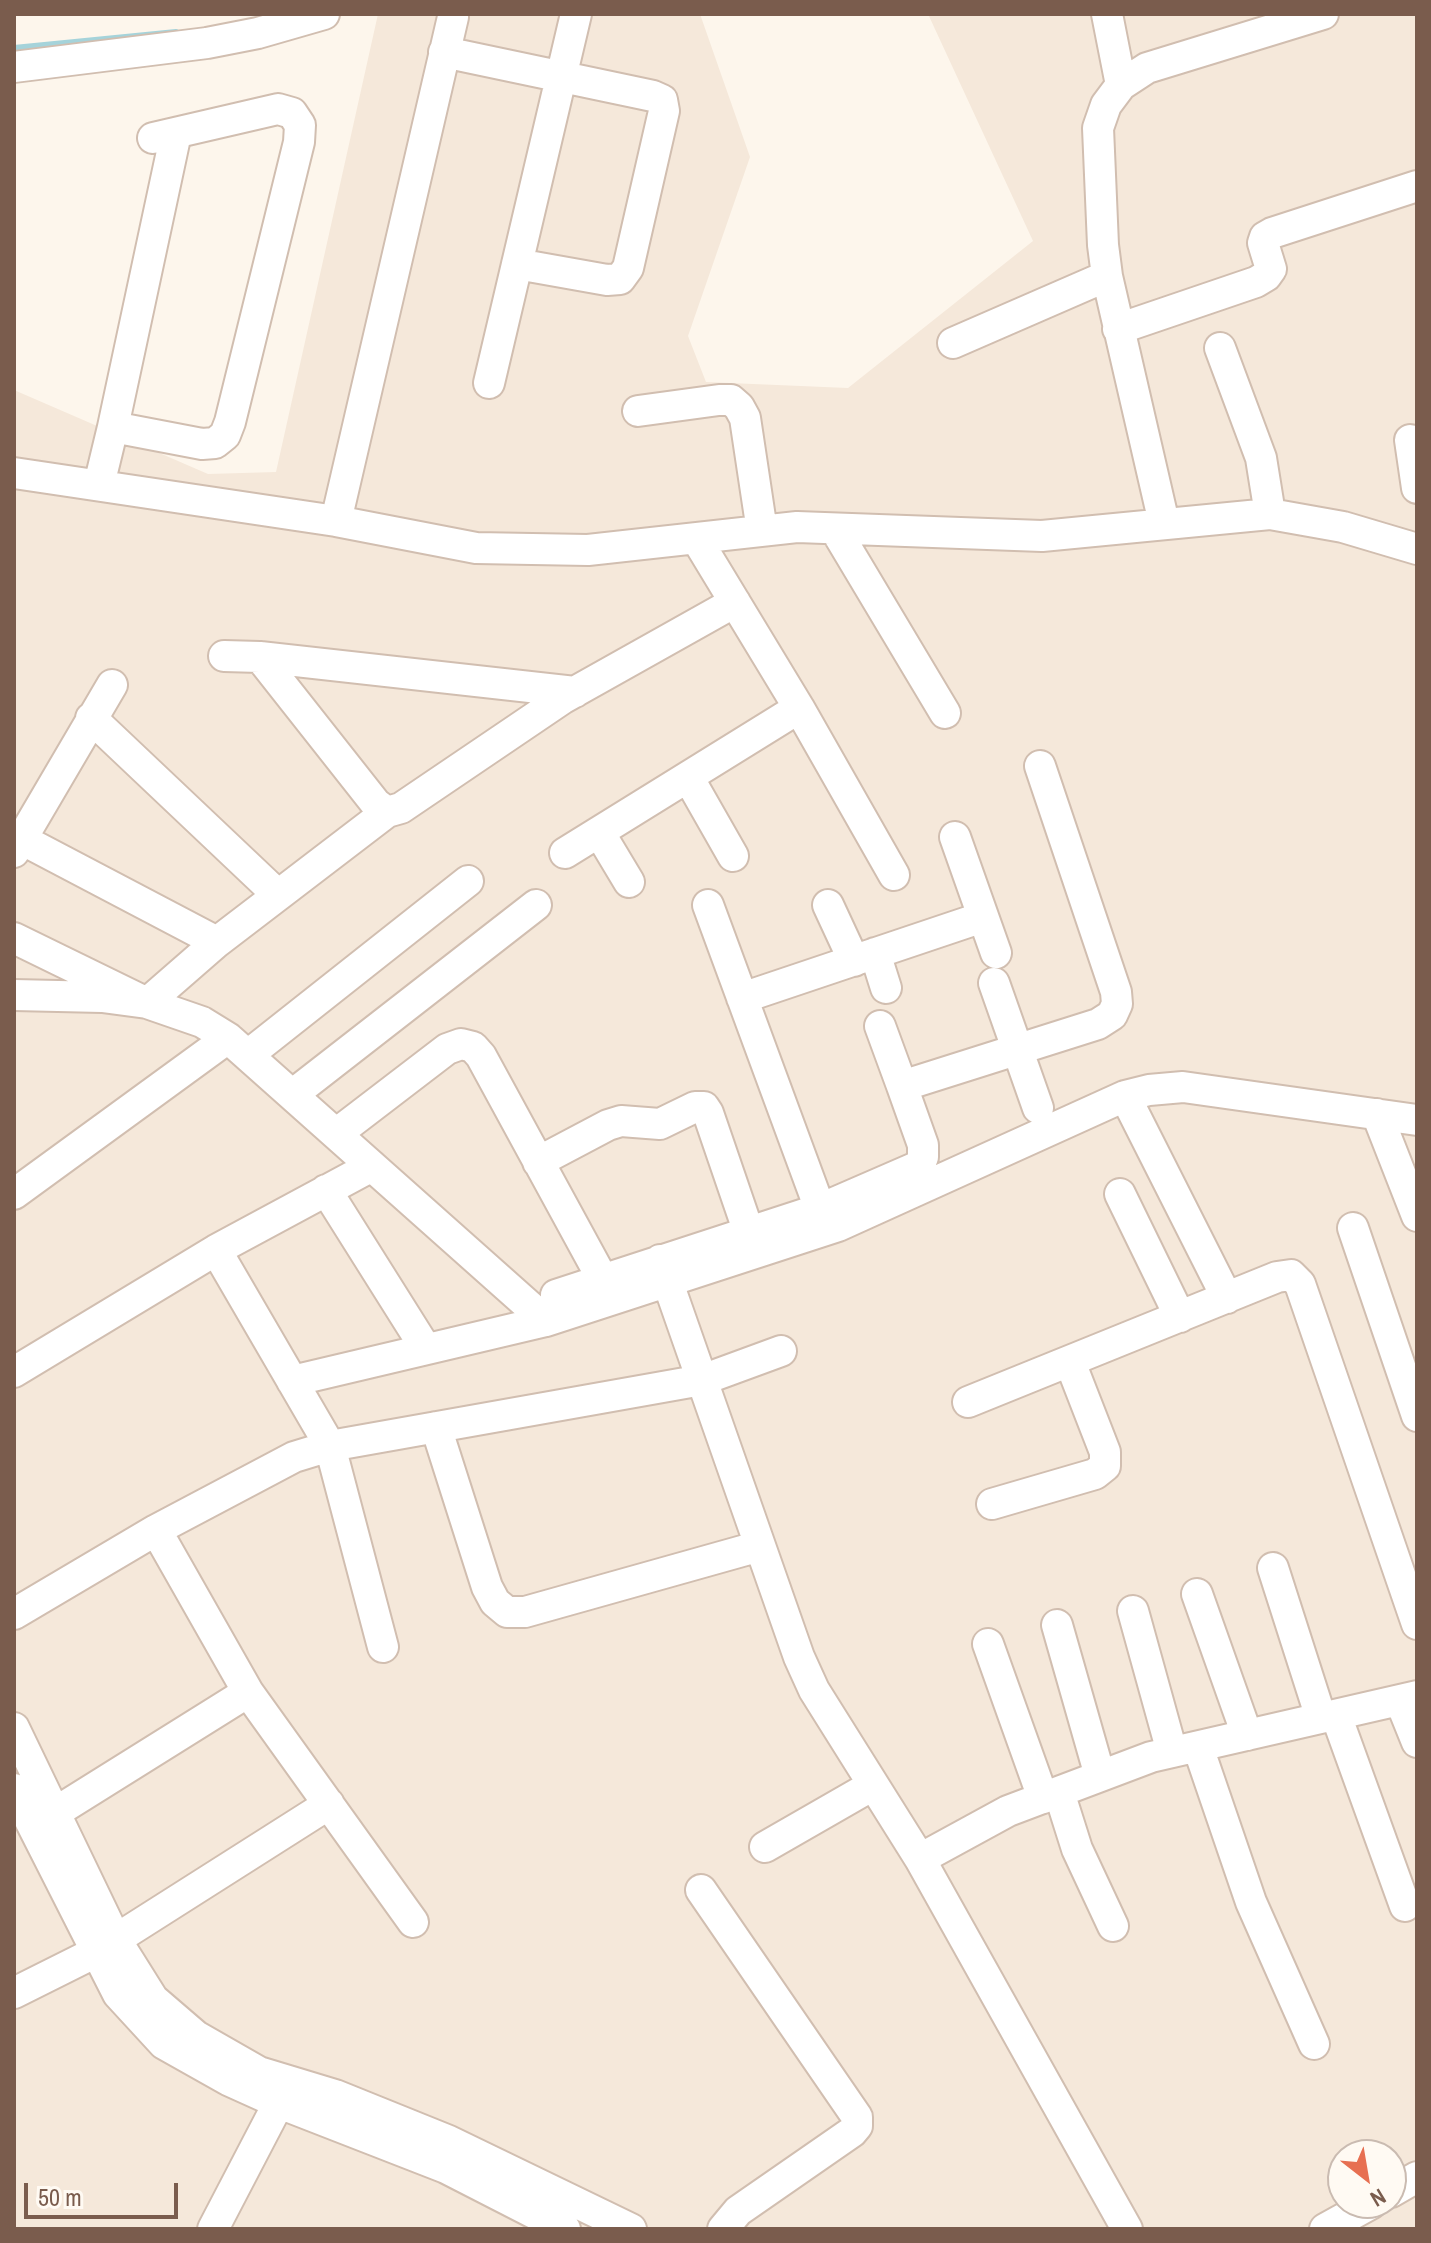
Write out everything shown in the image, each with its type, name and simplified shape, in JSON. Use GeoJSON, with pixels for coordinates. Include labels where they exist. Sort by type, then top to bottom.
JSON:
{"type":"FeatureCollection","features":[{"type":"Feature","properties":{"kind":"street"},"geometry":{"type":"LineString","coordinates":[[14,67],[207,43],[258,33],[324,14]]}},
{"type":"Feature","properties":{"kind":"street"},"geometry":{"type":"LineString","coordinates":[[489,383],[576,14]]}},
{"type":"Feature","properties":{"kind":"street"},"geometry":{"type":"LineString","coordinates":[[1107,14],[1121,85]]}},
{"type":"Feature","properties":{"kind":"street"},"geometry":{"type":"LineString","coordinates":[[1164,523],[1107,276],[1098,128],[1106,105],[1121,85],[1147,68],[1247,25],[1311,16]]}},
{"type":"Feature","properties":{"kind":"street"},"geometry":{"type":"LineString","coordinates":[[336,521],[453,17]]}},
{"type":"Feature","properties":{"kind":"street"},"geometry":{"type":"LineString","coordinates":[[444,52],[662,100],[664,111],[628,268],[620,279],[607,280],[517,264]]}},
{"type":"Feature","properties":{"kind":"street"},"geometry":{"type":"LineString","coordinates":[[99,485],[113,427],[164,136],[278,109],[292,113],[300,125],[299,142],[225,435],[215,443],[202,444],[113,427]]}},
{"type":"Feature","properties":{"kind":"street"},"geometry":{"type":"LineString","coordinates":[[1118,329],[1256,282],[1271,269],[1263,243],[1265,237],[1272,233],[1417,186]]}},
{"type":"Feature","properties":{"kind":"street"},"geometry":{"type":"LineString","coordinates":[[953,343],[1107,276]]}},
{"type":"Feature","properties":{"kind":"street"},"geometry":{"type":"LineString","coordinates":[[1220,348],[1261,458],[1270,514]]}},
{"type":"Feature","properties":{"kind":"street"},"geometry":{"type":"LineString","coordinates":[[638,411],[719,400],[731,400],[739,407],[745,418],[762,531]]}},
{"type":"Feature","properties":{"kind":"street"},"geometry":{"type":"LineString","coordinates":[[1410,440],[1417,488]]}},
{"type":"Feature","properties":{"kind":"street"},"geometry":{"type":"LineString","coordinates":[[14,473],[336,521],[476,548],[588,550],[797,527],[1042,536],[1270,514],[1343,527],[1417,549]]}},
{"type":"Feature","properties":{"kind":"street"},"geometry":{"type":"LineString","coordinates":[[835,529],[945,713]]}},
{"type":"Feature","properties":{"kind":"street"},"geometry":{"type":"LineString","coordinates":[[696,538],[799,708],[894,875]]}},
{"type":"Feature","properties":{"kind":"street"},"geometry":{"type":"LineString","coordinates":[[14,995],[102,997],[147,1003],[217,942],[387,812],[401,808],[575,692],[735,602]]}},
{"type":"Feature","properties":{"kind":"street"},"geometry":{"type":"LineString","coordinates":[[224,656],[260,657],[575,692]]}},
{"type":"Feature","properties":{"kind":"street"},"geometry":{"type":"LineString","coordinates":[[260,657],[376,804],[387,812]]}},
{"type":"Feature","properties":{"kind":"street"},"geometry":{"type":"LineString","coordinates":[[112,685],[18,845],[217,942]]}},
{"type":"Feature","properties":{"kind":"street"},"geometry":{"type":"LineString","coordinates":[[565,853],[799,708]]}},
{"type":"Feature","properties":{"kind":"street"},"geometry":{"type":"LineString","coordinates":[[91,718],[278,895]]}},
{"type":"Feature","properties":{"kind":"street"},"geometry":{"type":"LineString","coordinates":[[902,1086],[1098,1024],[1112,1015],[1117,1004],[1116,992],[1040,766]]}},
{"type":"Feature","properties":{"kind":"street"},"geometry":{"type":"LineString","coordinates":[[688,777],[733,856]]}},
{"type":"Feature","properties":{"kind":"street"},"geometry":{"type":"LineString","coordinates":[[599,832],[629,882]]}},
{"type":"Feature","properties":{"kind":"street"},"geometry":{"type":"LineString","coordinates":[[955,837],[996,953]]}},
{"type":"Feature","properties":{"kind":"street"},"geometry":{"type":"LineString","coordinates":[[14,1194],[238,1046],[468,881]]}},
{"type":"Feature","properties":{"kind":"street"},"geometry":{"type":"LineString","coordinates":[[292,1095],[536,905]]}},
{"type":"Feature","properties":{"kind":"street"},"geometry":{"type":"LineString","coordinates":[[708,905],[820,1209]]}},
{"type":"Feature","properties":{"kind":"street"},"geometry":{"type":"LineString","coordinates":[[828,905],[886,988]]}},
{"type":"Feature","properties":{"kind":"street"},"geometry":{"type":"LineString","coordinates":[[742,998],[983,917]]}},
{"type":"Feature","properties":{"kind":"street"},"geometry":{"type":"LineString","coordinates":[[14,938],[147,1003],[202,1022],[238,1046],[372,1166],[551,1308]]}},
{"type":"Feature","properties":{"kind":"street"},"geometry":{"type":"LineString","coordinates":[[994,983],[1038,1108]]}},
{"type":"Feature","properties":{"kind":"street"},"geometry":{"type":"LineString","coordinates":[[551,1308],[603,1280],[664,1272],[748,1230],[820,1209],[919,1166],[923,1145],[880,1026]]}},
{"type":"Feature","properties":{"kind":"street"},"geometry":{"type":"LineString","coordinates":[[336,1134],[447,1049],[461,1044],[473,1047],[481,1056],[603,1280]]}},
{"type":"Feature","properties":{"kind":"street"},"geometry":{"type":"LineString","coordinates":[[292,1381],[426,1349],[664,1272],[838,1226],[1125,1096],[1183,1087],[1417,1120]]}},
{"type":"Feature","properties":{"kind":"street"},"geometry":{"type":"LineString","coordinates":[[1125,1096],[1227,1298]]}},
{"type":"Feature","properties":{"kind":"street"},"geometry":{"type":"LineString","coordinates":[[538,1162],[608,1125],[621,1121],[660,1124],[695,1107],[704,1107],[748,1230]]}},
{"type":"Feature","properties":{"kind":"street"},"geometry":{"type":"LineString","coordinates":[[1377,1114],[1417,1216]]}},
{"type":"Feature","properties":{"kind":"street"},"geometry":{"type":"LineString","coordinates":[[14,1372],[216,1250],[372,1166]]}},
{"type":"Feature","properties":{"kind":"street"},"geometry":{"type":"LineString","coordinates":[[326,1190],[426,1349]]}},
{"type":"Feature","properties":{"kind":"street"},"geometry":{"type":"LineString","coordinates":[[1120,1194],[1180,1317]]}},
{"type":"Feature","properties":{"kind":"street"},"geometry":{"type":"LineString","coordinates":[[1353,1228],[1417,1416]]}},
{"type":"Feature","properties":{"kind":"street"},"geometry":{"type":"LineString","coordinates":[[216,1250],[330,1446],[383,1647]]}},
{"type":"Feature","properties":{"kind":"street"},"geometry":{"type":"LineString","coordinates":[[664,1272],[814,1690],[920,1859],[1127,2229]]}},
{"type":"Feature","properties":{"kind":"street"},"geometry":{"type":"LineString","coordinates":[[968,1402],[1277,1277],[1291,1275],[1300,1284],[1417,1624]]}},
{"type":"Feature","properties":{"kind":"street"},"geometry":{"type":"LineString","coordinates":[[14,1614],[156,1530],[294,1457],[330,1446],[702,1380],[781,1351]]}},
{"type":"Feature","properties":{"kind":"street"},"geometry":{"type":"LineString","coordinates":[[992,1504],[1095,1474],[1105,1466],[1105,1452],[1070,1362]]}},
{"type":"Feature","properties":{"kind":"street"},"geometry":{"type":"LineString","coordinates":[[436,1427],[487,1587],[495,1602],[507,1612],[525,1612],[760,1546]]}},
{"type":"Feature","properties":{"kind":"street"},"geometry":{"type":"LineString","coordinates":[[156,1530],[248,1692],[413,1922]]}},
{"type":"Feature","properties":{"kind":"street"},"geometry":{"type":"LineString","coordinates":[[1273,1568],[1328,1716],[1405,1906]]}},
{"type":"Feature","properties":{"kind":"street"},"geometry":{"type":"LineString","coordinates":[[1197,1594],[1247,1735]]}},
{"type":"Feature","properties":{"kind":"street"},"geometry":{"type":"LineString","coordinates":[[1133,1611],[1185,1750],[1314,2044]]}},
{"type":"Feature","properties":{"kind":"street"},"geometry":{"type":"LineString","coordinates":[[1057,1625],[1100,1776]]}},
{"type":"Feature","properties":{"kind":"street"},"geometry":{"type":"LineString","coordinates":[[988,1644],[1051,1795],[1113,1926]]}},
{"type":"Feature","properties":{"kind":"street"},"geometry":{"type":"LineString","coordinates":[[34,1825],[248,1692]]}},
{"type":"Feature","properties":{"kind":"street"},"geometry":{"type":"LineString","coordinates":[[920,1859],[1008,1811],[1151,1757],[1408,1698],[1417,1742]]}},
{"type":"Feature","properties":{"kind":"street"},"geometry":{"type":"LineString","coordinates":[[14,1728],[34,1825]]}},
{"type":"Feature","properties":{"kind":"street"},"geometry":{"type":"LineString","coordinates":[[765,1847],[873,1785]]}},
{"type":"Feature","properties":{"kind":"street"},"geometry":{"type":"LineString","coordinates":[[14,1789],[106,1946],[118,1994],[164,2044],[228,2080],[284,2092],[335,2095],[449,2141],[631,2229]]}},
{"type":"Feature","properties":{"kind":"street"},"geometry":{"type":"LineString","coordinates":[[14,1993],[106,1946],[329,1804]]}},
{"type":"Feature","properties":{"kind":"street"},"geometry":{"type":"LineString","coordinates":[[701,1890],[857,2117],[857,2126],[852,2132],[738,2211],[723,2229]]}},
{"type":"Feature","properties":{"kind":"street"},"geometry":{"type":"LineString","coordinates":[[213,2229],[284,2092]]}},
{"type":"Feature","properties":{"kind":"street"},"geometry":{"type":"LineString","coordinates":[[284,2092],[446,2168],[565,2229]]}},
{"type":"Feature","properties":{"kind":"street"},"geometry":{"type":"LineString","coordinates":[[1325,2229],[1343,2219]]}},
{"type":"Feature","properties":{"kind":"shaded area"},"geometry":{"type":"Polygon","coordinates":[[[378,14],[700,14],[750,157],[688,336],[706,382],[848,388],[1033,241],[928,14],[1417,14],[1417,2229],[14,2229],[14,390],[208,474],[276,472],[378,14]]]}},
{"type":"Feature","properties":{"kind":"waterway"},"geometry":{"type":"LineString","coordinates":[[14,48],[176,32]]}}]}
